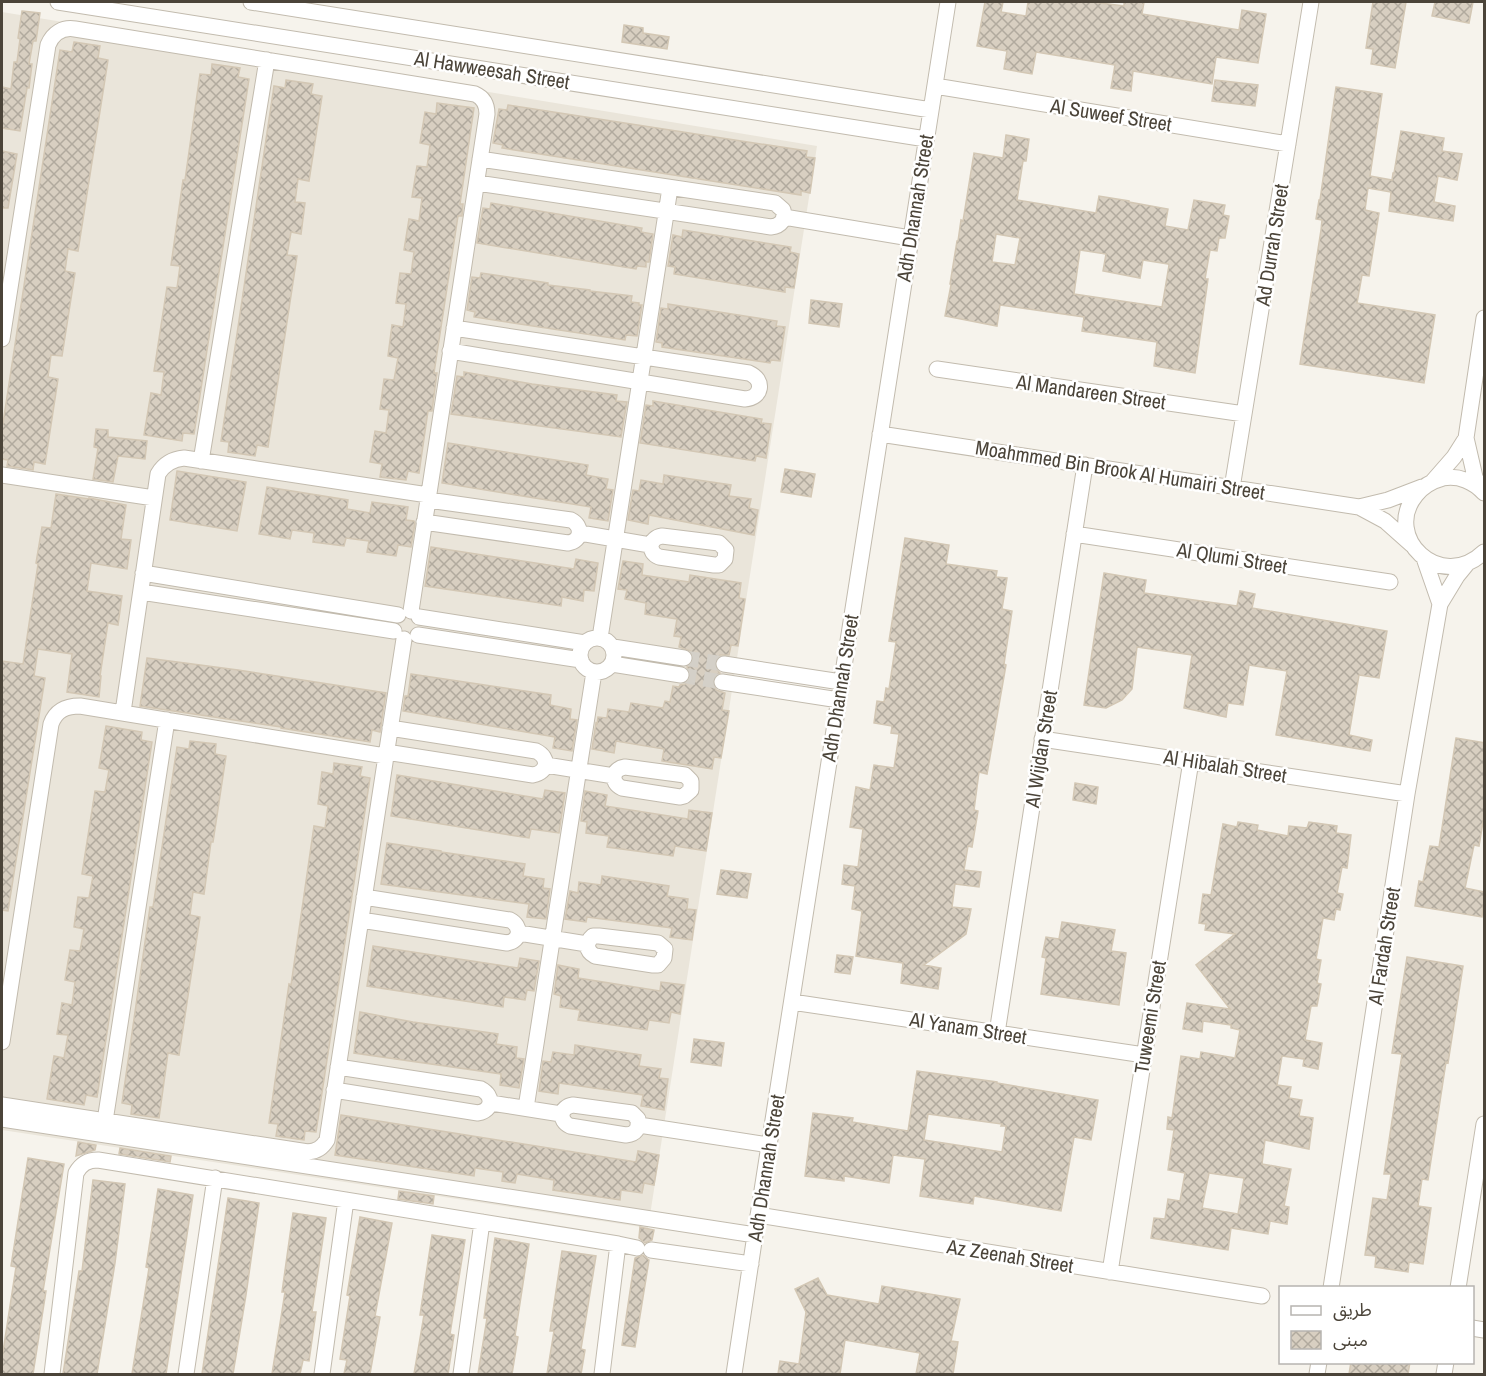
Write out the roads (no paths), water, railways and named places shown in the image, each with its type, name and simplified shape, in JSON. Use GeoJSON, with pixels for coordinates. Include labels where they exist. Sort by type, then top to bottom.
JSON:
{"type":"FeatureCollection","features":[{"type":"Feature","properties":{"kind":"street","name":"Al Hawweesah Street"},"geometry":{"type":"LineString","coordinates":[[58,2],[926,139]]}},
{"type":"Feature","properties":{"kind":"street","name":"Al Hawweesah Street"},"geometry":{"type":"LineString","coordinates":[[251,2],[931,110]]}},
{"type":"Feature","properties":{"kind":"street","name":"Adh Dhannah Street"},"geometry":{"type":"LineString","coordinates":[[734,1374],[948,2]]}},
{"type":"Feature","properties":{"kind":"street","name":"Ad Durrah Street"},"geometry":{"type":"LineString","coordinates":[[1232,488],[1311,2]]}},
{"type":"Feature","properties":{"kind":"street"},"geometry":{"type":"LineString","coordinates":[[2,339],[48,45],[54,35],[59,32],[70,28],[475,94],[484,100],[487,109],[477,183],[409,614]]}},
{"type":"Feature","properties":{"kind":"street"},"geometry":{"type":"LineString","coordinates":[[201,461],[267,60]]}},
{"type":"Feature","properties":{"kind":"street","name":"Al Suweef Street"},"geometry":{"type":"LineString","coordinates":[[935,86],[1288,144]]}},
{"type":"Feature","properties":{"kind":"street"},"geometry":{"type":"LineString","coordinates":[[477,183],[771,227],[780,224],[784,218],[783,210],[775,203],[480,159]]}},
{"type":"Feature","properties":{"kind":"street"},"geometry":{"type":"LineString","coordinates":[[670,188],[616,539],[606,643],[615,653],[612,664],[604,671],[594,672],[581,660],[582,648],[590,640],[606,643],[684,658]]}},
{"type":"Feature","properties":{"kind":"street"},"geometry":{"type":"LineString","coordinates":[[784,218],[910,238]]}},
{"type":"Feature","properties":{"kind":"street"},"geometry":{"type":"LineString","coordinates":[[1484,492],[1475,477],[1466,438],[1485,318]]}},
{"type":"Feature","properties":{"kind":"street"},"geometry":{"type":"LineString","coordinates":[[450,351],[745,399],[751,399],[759,391],[758,380],[749,373],[454,328]]}},
{"type":"Feature","properties":{"kind":"street","name":"Al Mandareen Street"},"geometry":{"type":"LineString","coordinates":[[937,369],[1244,414]]}},
{"type":"Feature","properties":{"kind":"street","name":"Moahmmed Bin Brook Al Humairi Street"},"geometry":{"type":"LineString","coordinates":[[880,434],[1359,507],[1385,521],[1412,544],[1424,558]]}},
{"type":"Feature","properties":{"kind":"street"},"geometry":{"type":"LineString","coordinates":[[1412,544],[1406,520],[1414,497],[1450,463],[1466,438]]}},
{"type":"Feature","properties":{"kind":"street"},"geometry":{"type":"LineString","coordinates":[[123,712],[158,474],[165,464],[177,458],[201,461],[571,520],[576,522],[580,533],[574,542],[568,543],[424,522]]}},
{"type":"Feature","properties":{"kind":"street","name":"Al Wijdan Street"},"geometry":{"type":"LineString","coordinates":[[997,1033],[1085,465]]}},
{"type":"Feature","properties":{"kind":"street"},"geometry":{"type":"LineString","coordinates":[[2,476],[154,498]]}},
{"type":"Feature","properties":{"kind":"street"},"geometry":{"type":"LineString","coordinates":[[1430,483],[1445,478],[1458,478],[1470,482],[1484,492]]}},
{"type":"Feature","properties":{"kind":"street","name":"Moahmmed Bin Brook Al Humairi Street"},"geometry":{"type":"LineString","coordinates":[[1359,507],[1388,500],[1430,483]]}},
{"type":"Feature","properties":{"kind":"street"},"geometry":{"type":"LineString","coordinates":[[580,533],[651,545]]}},
{"type":"Feature","properties":{"kind":"street","name":"Al Qlumi Street"},"geometry":{"type":"LineString","coordinates":[[1074,534],[1389,582]]}},
{"type":"Feature","properties":{"kind":"street","name":"Al Fardah Street"},"geometry":{"type":"LineString","coordinates":[[1331,1286],[1407,794],[1440,604],[1456,576],[1466,565],[1485,552]]}},
{"type":"Feature","properties":{"kind":"street"},"geometry":{"type":"LineString","coordinates":[[1424,558],[1442,566],[1466,565]]}},
{"type":"Feature","properties":{"kind":"street","name":"Al Fardah Street"},"geometry":{"type":"LineString","coordinates":[[1424,558],[1440,604]]}},
{"type":"Feature","properties":{"kind":"street"},"geometry":{"type":"LineString","coordinates":[[143,573],[585,643]]}},
{"type":"Feature","properties":{"kind":"street"},"geometry":{"type":"LineString","coordinates":[[171,597],[174,578]]}},
{"type":"Feature","properties":{"kind":"street"},"geometry":{"type":"LineString","coordinates":[[141,592],[405,635],[581,660]]}},
{"type":"Feature","properties":{"kind":"street"},"geometry":{"type":"LineString","coordinates":[[405,635],[422,626],[409,614]]}},
{"type":"Feature","properties":{"kind":"street"},"geometry":{"type":"LineString","coordinates":[[405,635],[393,625],[394,619],[409,614]]}},
{"type":"Feature","properties":{"kind":"street"},"geometry":{"type":"LineString","coordinates":[[2,1105],[308,1152],[319,1150],[323,1146],[327,1140],[405,635]]}},
{"type":"Feature","properties":{"kind":"street"},"geometry":{"type":"LineString","coordinates":[[612,664],[681,675]]}},
{"type":"Feature","properties":{"kind":"street"},"geometry":{"type":"LineString","coordinates":[[724,664],[841,682]]}},
{"type":"Feature","properties":{"kind":"street"},"geometry":{"type":"LineString","coordinates":[[526,1108],[594,672]]}},
{"type":"Feature","properties":{"kind":"street"},"geometry":{"type":"LineString","coordinates":[[722,682],[838,700]]}},
{"type":"Feature","properties":{"kind":"street"},"geometry":{"type":"LineString","coordinates":[[2,1042],[51,723],[61,710],[73,706],[123,712],[533,775],[539,774],[546,765],[542,754],[536,752],[390,728]]}},
{"type":"Feature","properties":{"kind":"street"},"geometry":{"type":"LineString","coordinates":[[105,1122],[167,720]]}},
{"type":"Feature","properties":{"kind":"street","name":"Al Hibalah Street"},"geometry":{"type":"LineString","coordinates":[[1042,739],[1407,794]]}},
{"type":"Feature","properties":{"kind":"street","name":"Tuweemi Street"},"geometry":{"type":"LineString","coordinates":[[1110,1272],[1191,761]]}},
{"type":"Feature","properties":{"kind":"street"},"geometry":{"type":"LineString","coordinates":[[546,765],[614,776]]}},
{"type":"Feature","properties":{"kind":"street"},"geometry":{"type":"LineString","coordinates":[[361,921],[507,943],[517,938],[519,933],[515,922],[510,920],[364,897]]}},
{"type":"Feature","properties":{"kind":"street"},"geometry":{"type":"LineString","coordinates":[[519,933],[587,944]]}},
{"type":"Feature","properties":{"kind":"street","name":"Al Yanam Street"},"geometry":{"type":"LineString","coordinates":[[792,1002],[1144,1055]]}},
{"type":"Feature","properties":{"kind":"street"},"geometry":{"type":"LineString","coordinates":[[334,1090],[478,1113],[489,1108],[491,1102],[487,1092],[481,1089],[338,1067]]}},
{"type":"Feature","properties":{"kind":"street"},"geometry":{"type":"LineString","coordinates":[[491,1102],[561,1114]]}},
{"type":"Feature","properties":{"kind":"street"},"geometry":{"type":"LineString","coordinates":[[573,1105],[632,1113],[638,1119],[639,1125],[635,1132],[626,1135],[570,1126],[565,1124],[561,1114],[563,1109],[573,1105]]}},
{"type":"Feature","properties":{"kind":"street"},"geometry":{"type":"LineString","coordinates":[[2,1119],[755,1235]]}},
{"type":"Feature","properties":{"kind":"street"},"geometry":{"type":"LineString","coordinates":[[1458,1286],[1485,1124]]}},
{"type":"Feature","properties":{"kind":"street"},"geometry":{"type":"LineString","coordinates":[[639,1125],[769,1145]]}},
{"type":"Feature","properties":{"kind":"street"},"geometry":{"type":"LineString","coordinates":[[52,1374],[76,1173],[80,1166],[90,1160],[483,1221],[644,1249],[751,1264]]}},
{"type":"Feature","properties":{"kind":"street"},"geometry":{"type":"LineString","coordinates":[[186,1374],[215,1178]]}},
{"type":"Feature","properties":{"kind":"street"},"geometry":{"type":"LineString","coordinates":[[322,1374],[346,1200]]}},
{"type":"Feature","properties":{"kind":"street","name":"Az Zeenah Street"},"geometry":{"type":"LineString","coordinates":[[758,1215],[1262,1296]]}},
{"type":"Feature","properties":{"kind":"street"},"geometry":{"type":"LineString","coordinates":[[461,1374],[483,1221]]}},
{"type":"Feature","properties":{"kind":"street"},"geometry":{"type":"LineString","coordinates":[[602,1374],[618,1244]]}},
{"type":"Feature","properties":{"kind":"tunnel"},"geometry":{"type":"LineString","coordinates":[[684,658],[724,664]]}},
{"type":"Feature","properties":{"kind":"tunnel"},"geometry":{"type":"LineString","coordinates":[[681,675],[722,682]]}}]}
